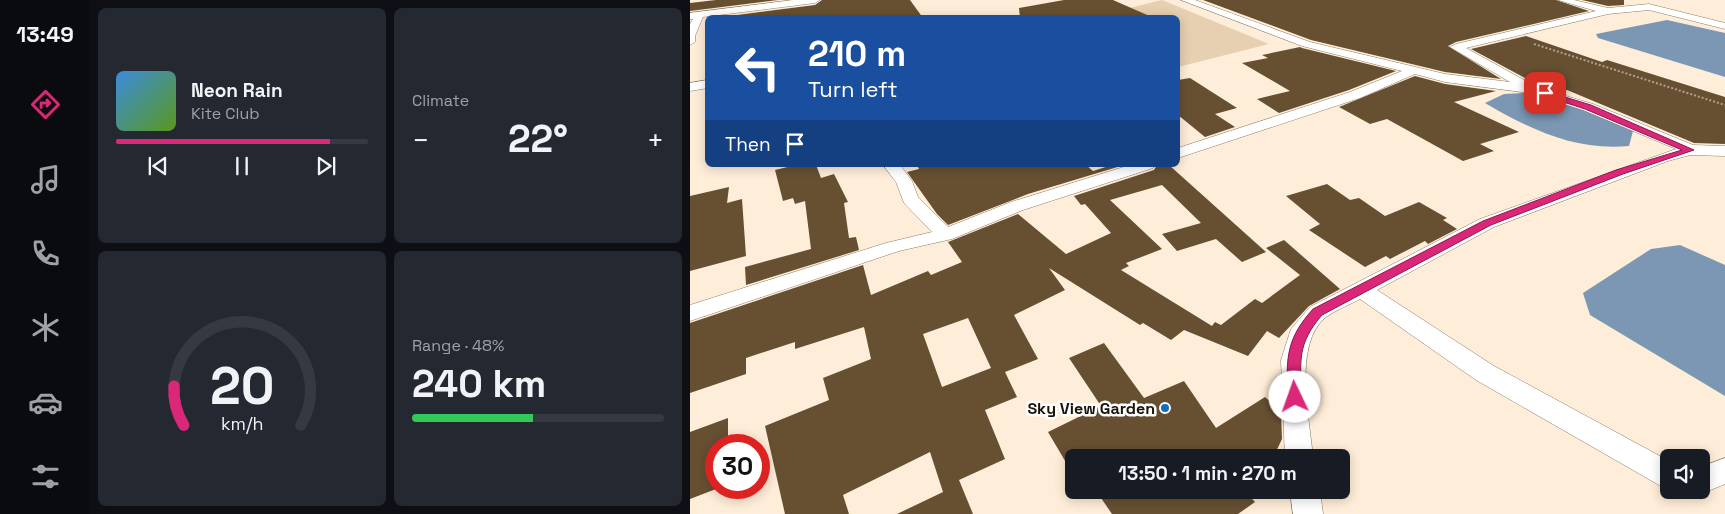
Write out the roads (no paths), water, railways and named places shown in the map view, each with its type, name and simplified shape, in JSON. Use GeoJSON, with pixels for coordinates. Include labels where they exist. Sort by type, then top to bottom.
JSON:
{"type":"FeatureCollection","features":[{"type":"Feature","properties":{"kind":"street"},"geometry":{"type":"LineString","coordinates":[[690,42],[695,15],[815,0]]}},
{"type":"Feature","properties":{"kind":"street"},"geometry":{"type":"LineString","coordinates":[[1186,0],[1306,44],[1445,78],[1531,89],[1588,107],[1725,164]]}},
{"type":"Feature","properties":{"kind":"street"},"geometry":{"type":"LineString","coordinates":[[1563,0],[1608,11]]}},
{"type":"Feature","properties":{"kind":"street"},"geometry":{"type":"LineString","coordinates":[[1531,89],[1456,49],[1459,46],[1608,11],[1649,7],[1725,26]]}},
{"type":"Feature","properties":{"kind":"street"},"geometry":{"type":"LineString","coordinates":[[1180,152],[1355,95],[1412,71]]}},
{"type":"Feature","properties":{"kind":"street"},"geometry":{"type":"LineString","coordinates":[[690,87],[705,84]]}},
{"type":"Feature","properties":{"kind":"street"},"geometry":{"type":"LineString","coordinates":[[1298,449],[1293,360],[1303,329],[1318,312],[1487,223],[1619,172],[1690,150],[1725,151]]}},
{"type":"Feature","properties":{"kind":"street"},"geometry":{"type":"LineString","coordinates":[[893,167],[904,181],[910,199],[945,235]]}},
{"type":"Feature","properties":{"kind":"street"},"geometry":{"type":"LineString","coordinates":[[690,313],[893,247],[945,235],[1017,206],[1140,167]]}},
{"type":"Feature","properties":{"kind":"street"},"geometry":{"type":"LineString","coordinates":[[1362,290],[1486,372],[1660,471]]}},
{"type":"Feature","properties":{"kind":"street"},"geometry":{"type":"LineString","coordinates":[[1710,478],[1725,471]]}},
{"type":"Feature","properties":{"kind":"street"},"geometry":{"type":"LineString","coordinates":[[1306,499],[1308,514]]}},
{"type":"Feature","properties":{"kind":"water"},"geometry":{"type":"Polygon","coordinates":[[[1667,20],[1725,33],[1725,77],[1598,38],[1596,34],[1667,20]]]}},
{"type":"Feature","properties":{"kind":"water"},"geometry":{"type":"Polygon","coordinates":[[[1524,93],[1566,102],[1593,112],[1633,131],[1629,146],[1609,147],[1572,142],[1519,122],[1485,103],[1504,94],[1524,93]]]}},
{"type":"Feature","properties":{"kind":"water"},"geometry":{"type":"Polygon","coordinates":[[[1680,245],[1725,265],[1725,396],[1590,315],[1583,293],[1651,249],[1680,245]]]}},
{"type":"Feature","properties":{"kind":"place","name":"Sky View Garden"},"geometry":{"type":"Point","coordinates":[1165,408]}}]}
